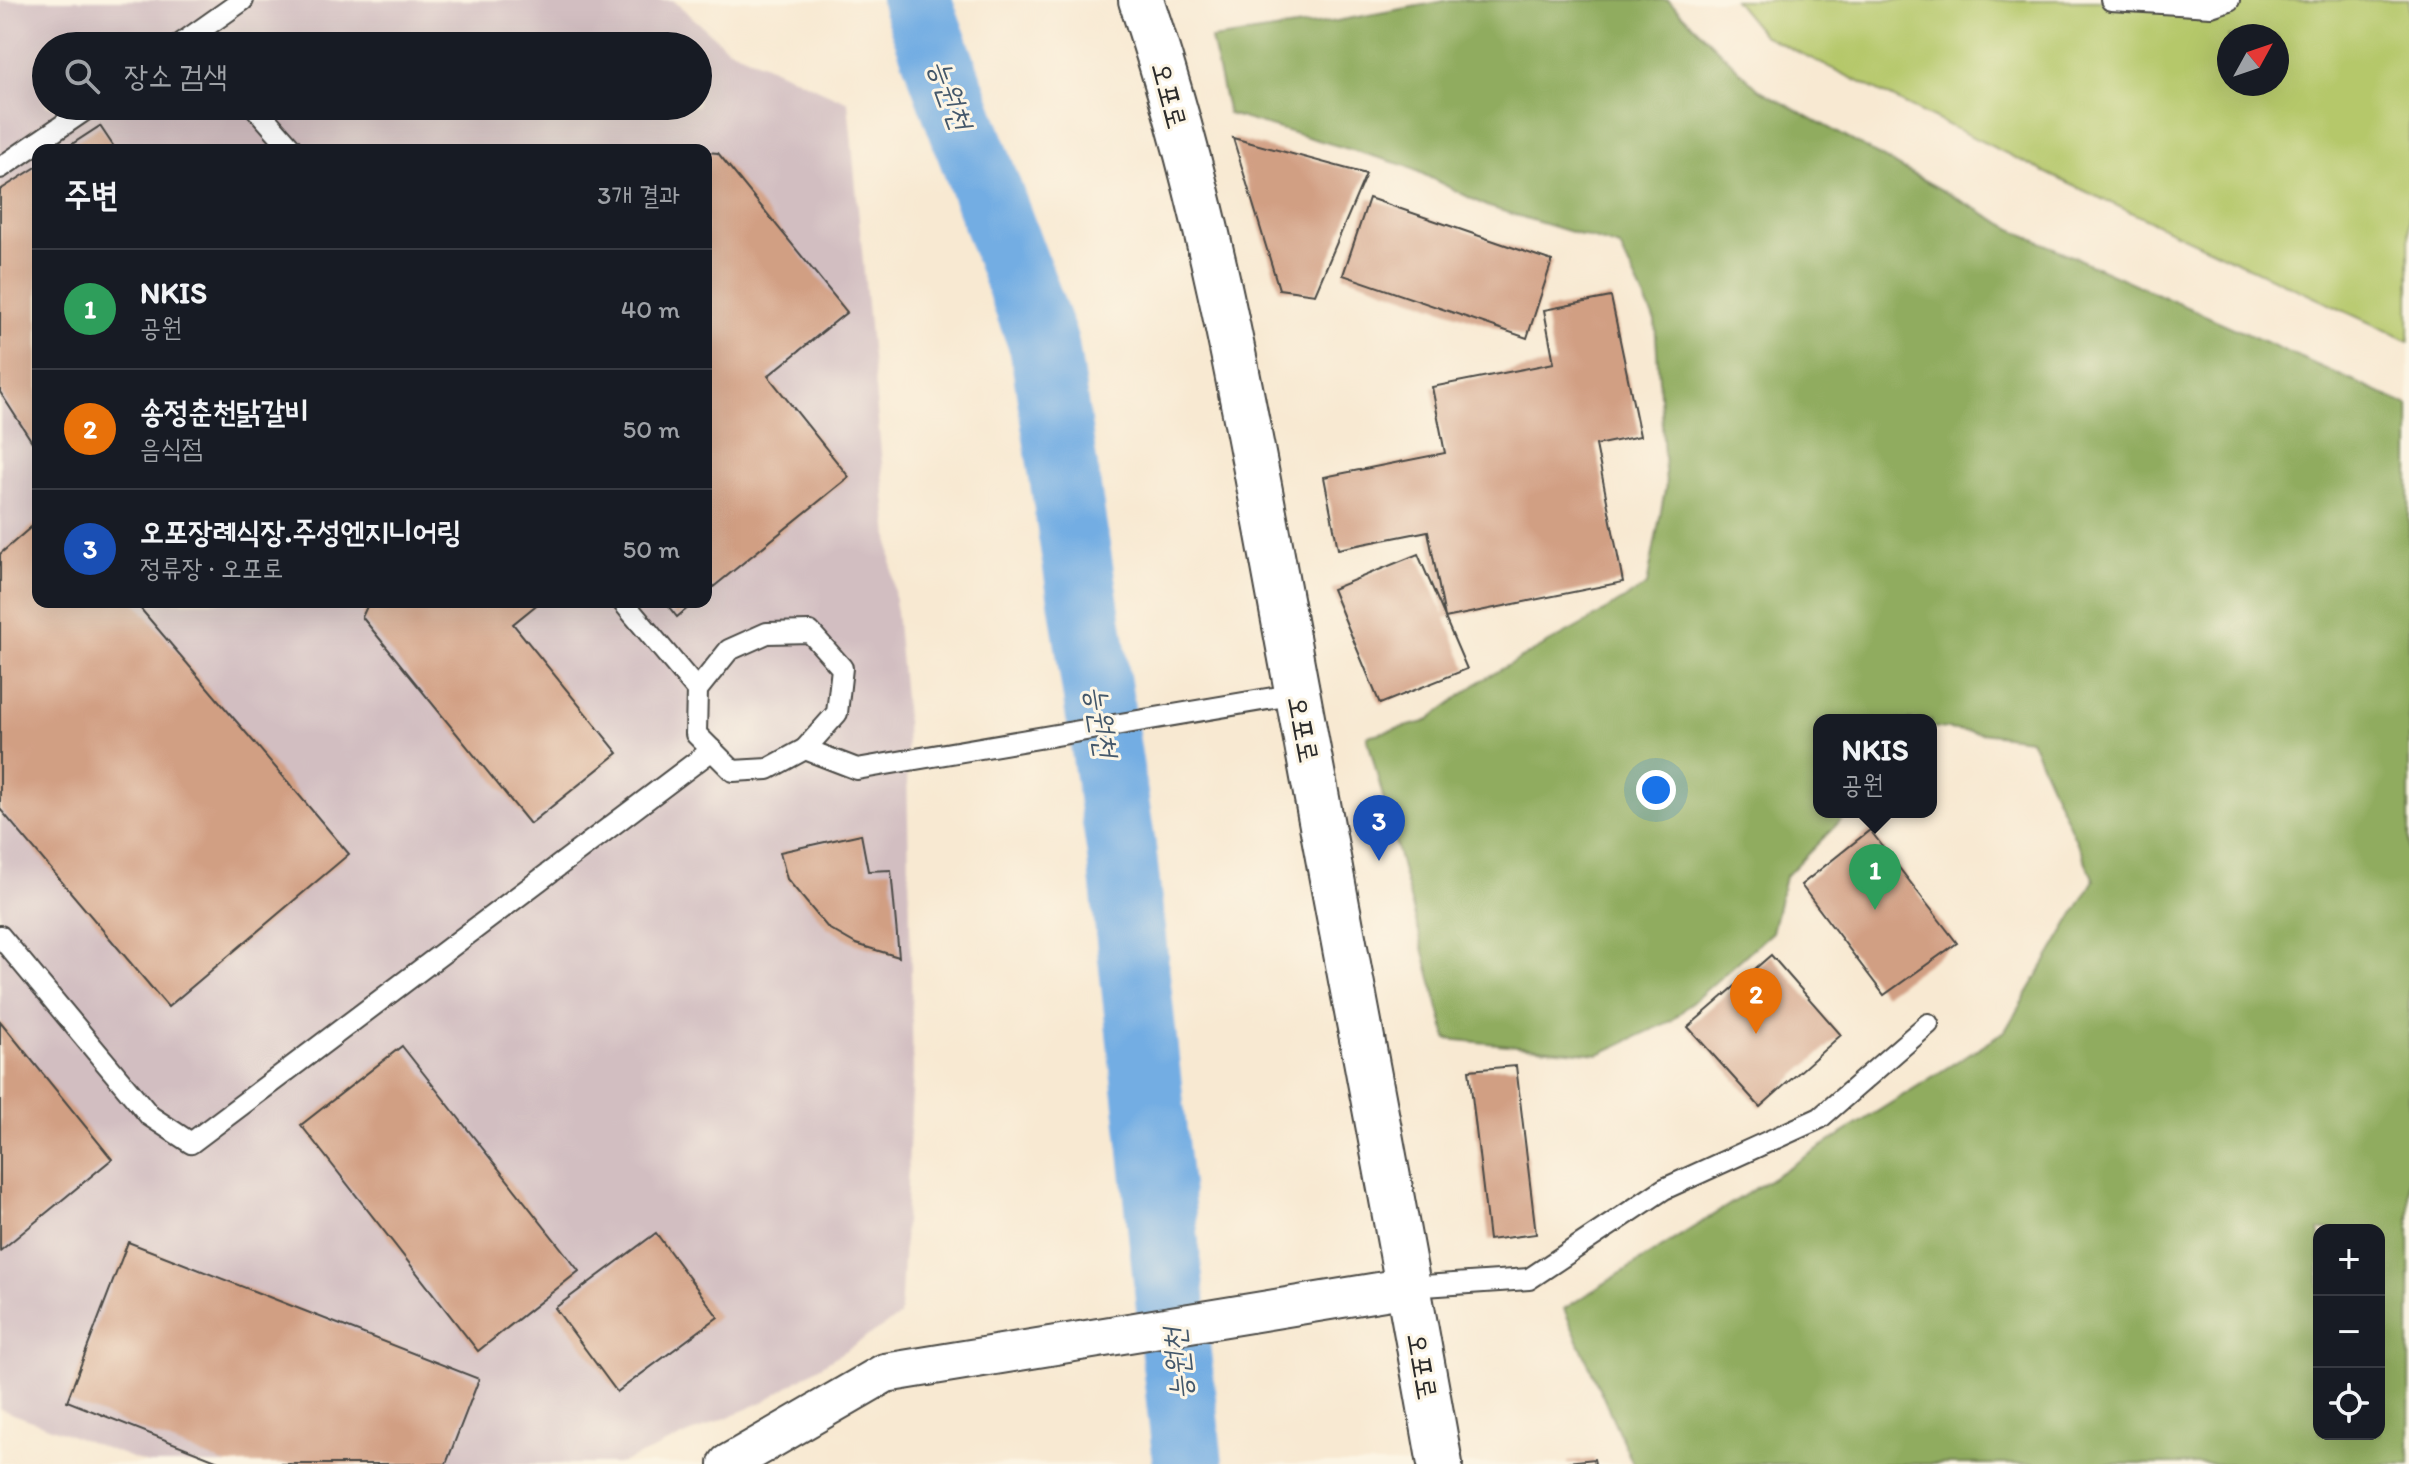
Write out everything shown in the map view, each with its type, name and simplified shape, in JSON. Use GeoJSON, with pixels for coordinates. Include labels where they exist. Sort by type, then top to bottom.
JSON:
{"type":"FeatureCollection","features":[{"type":"Feature","properties":{"kind":"street","name":"오포로"},"geometry":{"type":"LineString","coordinates":[[1141,0],[1192,175],[1236,355],[1440,1464]]}},
{"type":"Feature","properties":{"kind":"street"},"geometry":{"type":"LineString","coordinates":[[728,1464],[885,1373],[1409,1287]]}},
{"type":"Feature","properties":{"kind":"lane"},"geometry":{"type":"LineString","coordinates":[[204,32],[243,0]]}},
{"type":"Feature","properties":{"kind":"lane"},"geometry":{"type":"LineString","coordinates":[[2111,0],[2211,6],[2229,0]]}},
{"type":"Feature","properties":{"kind":"lane"},"geometry":{"type":"LineString","coordinates":[[35,144],[70,120]]}},
{"type":"Feature","properties":{"kind":"lane"},"geometry":{"type":"LineString","coordinates":[[266,120],[288,144]]}},
{"type":"Feature","properties":{"kind":"lane"},"geometry":{"type":"LineString","coordinates":[[0,168],[32,146]]}},
{"type":"Feature","properties":{"kind":"lane"},"geometry":{"type":"LineString","coordinates":[[628,608],[697,690]]}},
{"type":"Feature","properties":{"kind":"lane"},"geometry":{"type":"LineString","coordinates":[[810,632],[842,668],[837,713],[805,749],[768,769],[733,771],[696,734],[697,690],[729,650],[767,633],[810,632]]}},
{"type":"Feature","properties":{"kind":"lane"},"geometry":{"type":"LineString","coordinates":[[805,749],[857,769],[1297,694]]}},
{"type":"Feature","properties":{"kind":"lane"},"geometry":{"type":"LineString","coordinates":[[0,936],[150,1116],[191,1143],[712,750]]}},
{"type":"Feature","properties":{"kind":"lane"},"geometry":{"type":"LineString","coordinates":[[1409,1287],[1529,1279],[1664,1189],[1820,1118],[1928,1024]]}},
{"type":"Feature","properties":{"kind":"shaded area"},"geometry":{"type":"Polygon","coordinates":[[[0,0],[673,0],[709,32],[32,32],[32,120],[712,120],[712,35],[727,48],[848,102],[906,718],[913,1074],[900,1316],[765,1401],[620,1464],[148,1464],[0,1409],[0,0]]]}},
{"type":"Feature","properties":{"kind":"green space"},"geometry":{"type":"Polygon","coordinates":[[[1450,0],[1668,0],[1758,89],[2018,232],[2409,406],[2409,1464],[1633,1464],[1564,1309],[2005,1031],[2094,880],[2030,739],[1937,728],[1937,714],[1813,714],[1813,818],[1843,818],[1785,877],[1772,932],[1671,1021],[1599,1054],[1447,1039],[1367,736],[1425,722],[1482,680],[1647,585],[1666,485],[1655,321],[1620,247],[1486,206],[1407,166],[1228,114],[1211,39],[1331,22],[1450,0]]]}},
{"type":"Feature","properties":{"kind":"green space"},"geometry":{"type":"Polygon","coordinates":[[[1734,0],[2409,0],[2409,341],[2057,178],[1763,35],[1734,0]]]}},
{"type":"Feature","properties":{"kind":"building"},"geometry":{"type":"Polygon","coordinates":[[[100,126],[112,144],[72,144],[100,126]]]}},
{"type":"Feature","properties":{"kind":"building"},"geometry":{"type":"Polygon","coordinates":[[[1233,138],[1366,174],[1315,294],[1279,289],[1233,138]]]}},
{"type":"Feature","properties":{"kind":"building"},"geometry":{"type":"Polygon","coordinates":[[[712,152],[718,153],[847,312],[768,376],[849,477],[712,588],[712,152]]]}},
{"type":"Feature","properties":{"kind":"building"},"geometry":{"type":"Polygon","coordinates":[[[32,170],[32,442],[0,392],[0,190],[32,170]]]}},
{"type":"Feature","properties":{"kind":"building"},"geometry":{"type":"Polygon","coordinates":[[[1369,198],[1552,261],[1527,338],[1343,275],[1369,198]]]}},
{"type":"Feature","properties":{"kind":"building"},"geometry":{"type":"Polygon","coordinates":[[[1611,297],[1640,436],[1596,445],[1623,582],[1445,618],[1467,669],[1380,704],[1332,589],[1418,554],[1445,617],[1428,531],[1338,549],[1324,477],[1445,453],[1432,387],[1554,363],[1544,310],[1611,297]]]}},
{"type":"Feature","properties":{"kind":"building"},"geometry":{"type":"Polygon","coordinates":[[[32,526],[32,608],[140,608],[349,854],[168,1007],[0,809],[0,554],[32,526]]]}},
{"type":"Feature","properties":{"kind":"building"},"geometry":{"type":"Polygon","coordinates":[[[366,608],[533,608],[513,624],[618,753],[530,824],[362,617],[366,608]]]}},
{"type":"Feature","properties":{"kind":"building"},"geometry":{"type":"Polygon","coordinates":[[[670,608],[688,608],[677,617],[670,608]]]}},
{"type":"Feature","properties":{"kind":"building"},"geometry":{"type":"Polygon","coordinates":[[[1870,830],[1957,943],[1884,995],[1801,885],[1870,830]]]}},
{"type":"Feature","properties":{"kind":"building"},"geometry":{"type":"Polygon","coordinates":[[[861,834],[868,871],[891,870],[899,957],[856,944],[828,928],[787,879],[780,852],[861,834]]]}},
{"type":"Feature","properties":{"kind":"building"},"geometry":{"type":"Polygon","coordinates":[[[1771,955],[1841,1035],[1760,1107],[1688,1027],[1771,955]]]}},
{"type":"Feature","properties":{"kind":"building"},"geometry":{"type":"Polygon","coordinates":[[[0,1021],[112,1159],[0,1251],[0,1021]]]}},
{"type":"Feature","properties":{"kind":"building"},"geometry":{"type":"Polygon","coordinates":[[[402,1046],[579,1271],[478,1351],[301,1125],[402,1046]]]}},
{"type":"Feature","properties":{"kind":"building"},"geometry":{"type":"Polygon","coordinates":[[[1516,1066],[1536,1234],[1489,1240],[1469,1070],[1516,1066]]]}},
{"type":"Feature","properties":{"kind":"building"},"geometry":{"type":"Polygon","coordinates":[[[656,1233],[718,1317],[617,1392],[555,1308],[656,1233]]]}},
{"type":"Feature","properties":{"kind":"building"},"geometry":{"type":"Polygon","coordinates":[[[128,1242],[479,1379],[446,1464],[226,1464],[67,1401],[128,1242]]]}},
{"type":"Feature","properties":{"kind":"building"},"geometry":{"type":"Polygon","coordinates":[[[1594,1459],[1595,1464],[1568,1464],[1568,1462],[1594,1459]]]}},
{"type":"Feature","properties":{"kind":"waterway","name":"능원천"},"geometry":{"type":"LineString","coordinates":[[916,0],[1044,345],[1121,847],[1188,1464]]}},
{"type":"Feature","properties":{"kind":"place","name":"오포장례식장.주성엔지니어링"},"geometry":{"type":"Point","coordinates":[1379,861]}},
{"type":"Feature","properties":{"kind":"place","name":"NKIS"},"geometry":{"type":"Point","coordinates":[1875,910]}},
{"type":"Feature","properties":{"kind":"place","name":"송정춘천닭갈비"},"geometry":{"type":"Point","coordinates":[1756,1034]}}]}
